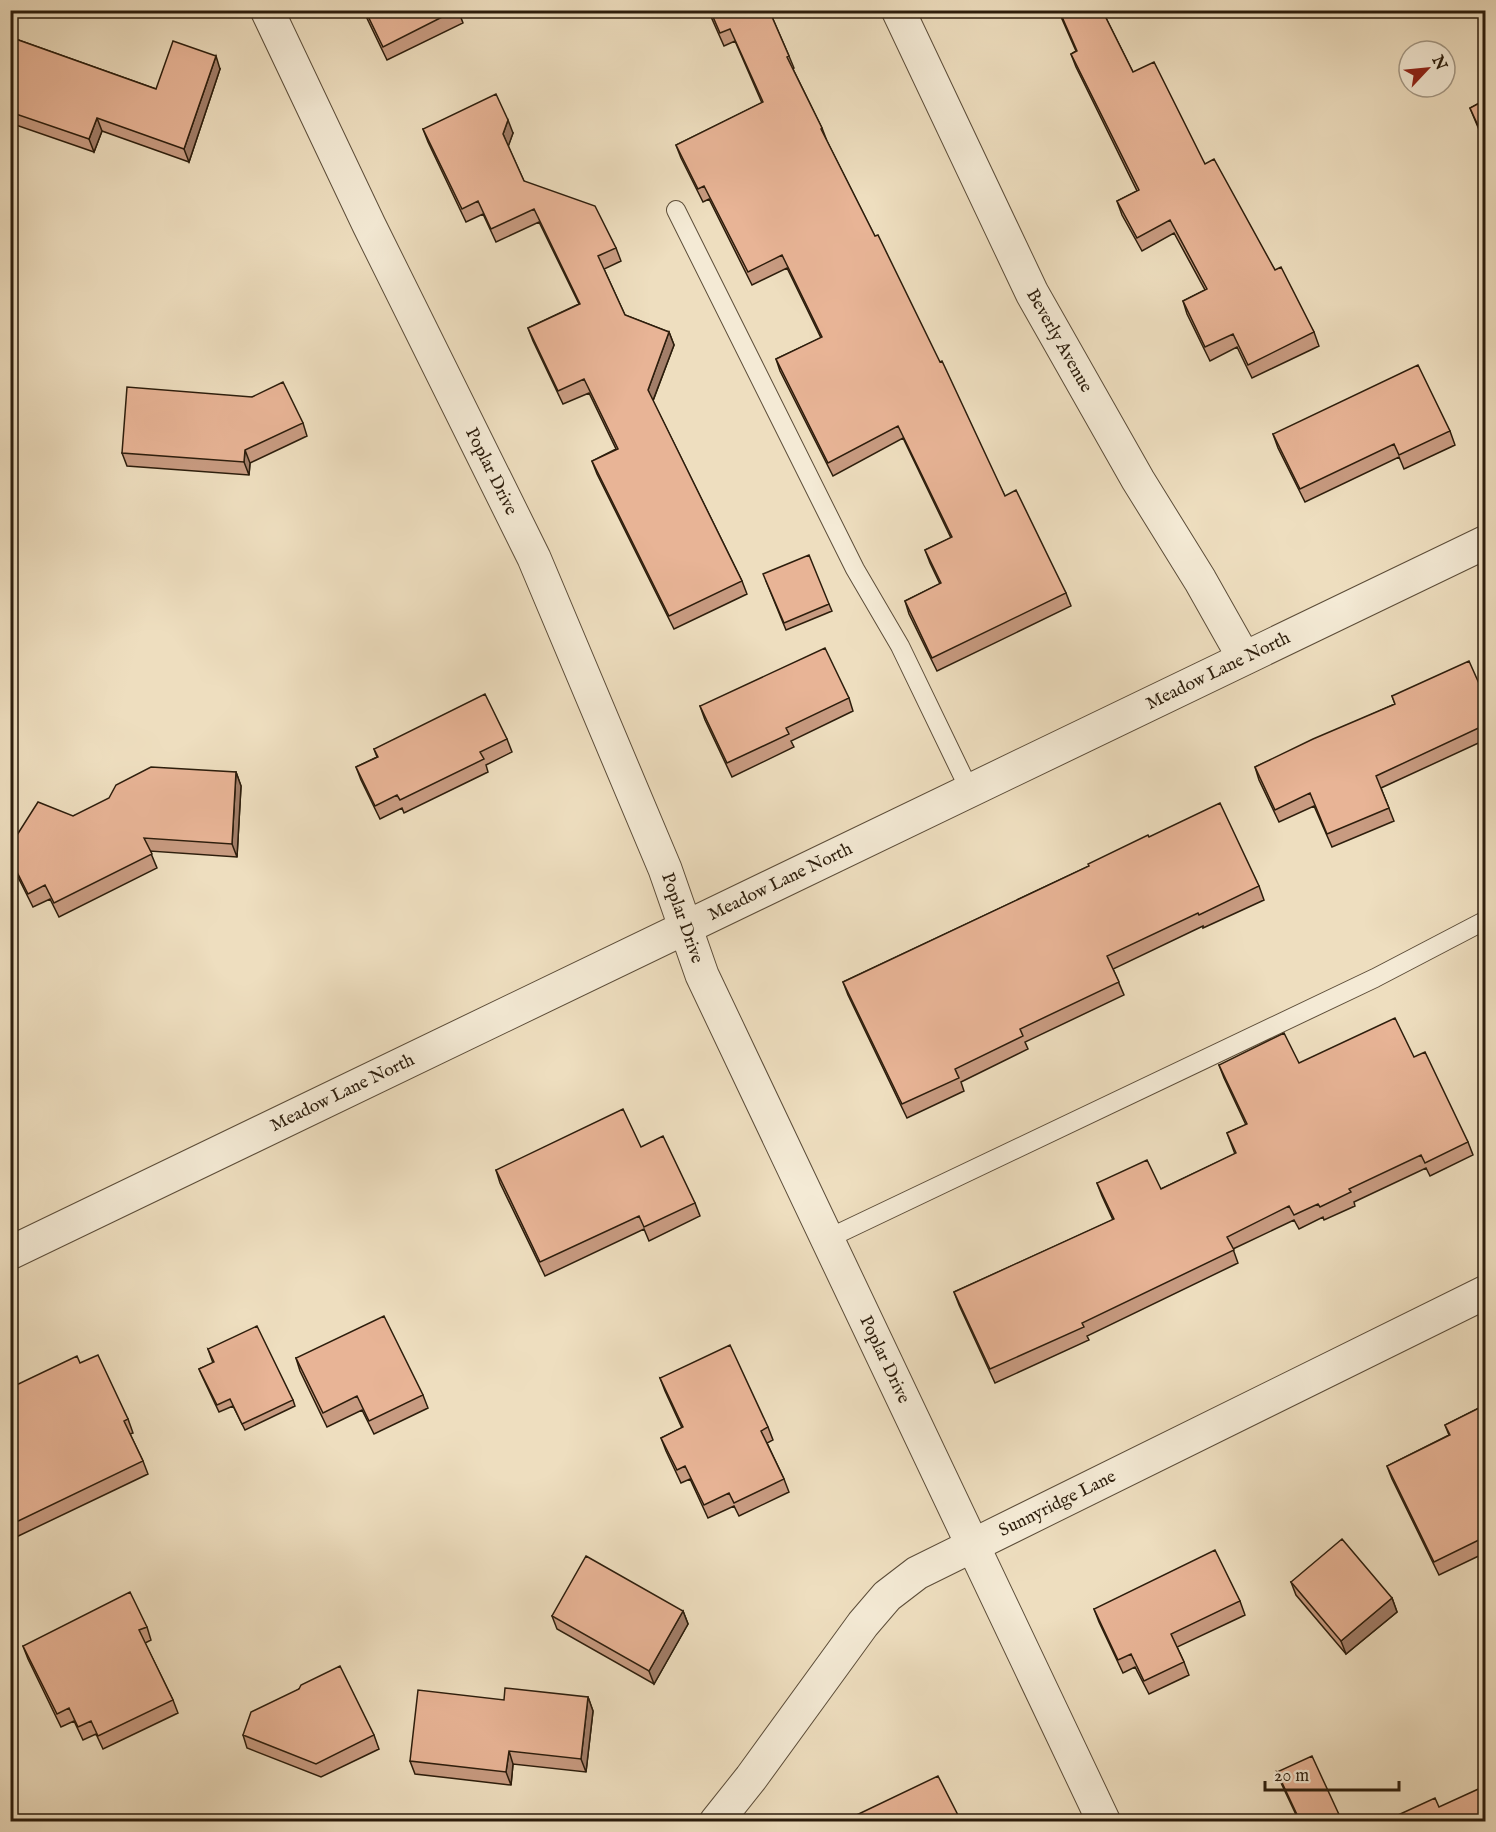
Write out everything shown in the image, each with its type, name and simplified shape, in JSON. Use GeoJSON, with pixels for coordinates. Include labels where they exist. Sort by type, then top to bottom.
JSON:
{"type":"FeatureCollection","features":[{"type":"Feature","properties":{"kind":"street","name":"Poplar Drive"},"geometry":{"type":"LineString","coordinates":[[267,10],[369,225],[534,558],[665,869],[702,975],[1104,1821]]}},
{"type":"Feature","properties":{"kind":"street","name":"Beverly Avenue"},"geometry":{"type":"LineString","coordinates":[[898,10],[1032,293],[1138,480],[1200,580],[1244,658]]}},
{"type":"Feature","properties":{"kind":"street","name":"Meadow Lane North"},"geometry":{"type":"LineString","coordinates":[[10,1253],[1485,542]]}},
{"type":"Feature","properties":{"kind":"street","name":"Sunnyridge Lane"},"geometry":{"type":"LineString","coordinates":[[716,1821],[751,1778],[862,1624],[887,1596],[917,1573],[1485,1292]]}},
{"type":"Feature","properties":{"kind":"lane"},"geometry":{"type":"LineString","coordinates":[[676,210],[855,569],[900,646],[970,791]]}},
{"type":"Feature","properties":{"kind":"lane"},"geometry":{"type":"LineString","coordinates":[[827,1239],[1375,978],[1485,920]]}},
{"type":"Feature","properties":{"kind":"building"},"geometry":{"type":"Polygon","coordinates":[[[365,10],[456,10],[383,47],[365,10]]]}},
{"type":"Feature","properties":{"kind":"building"},"geometry":{"type":"Polygon","coordinates":[[[710,10],[769,10],[789,56],[787,57],[821,129],[875,236],[878,235],[940,362],[942,361],[1005,496],[1016,490],[1066,593],[932,658],[905,601],[941,583],[925,550],[952,537],[898,426],[828,463],[776,359],[822,337],[782,255],[748,272],[704,186],[698,189],[676,145],[763,102],[730,29],[720,33],[710,10]]]}},
{"type":"Feature","properties":{"kind":"building"},"geometry":{"type":"Polygon","coordinates":[[[1059,10],[1102,10],[1133,72],[1154,62],[1205,164],[1214,159],[1275,270],[1281,267],[1314,332],[1248,365],[1233,334],[1205,347],[1183,301],[1207,289],[1170,220],[1137,238],[1117,201],[1139,190],[1071,54],[1077,51],[1059,10]]]}},
{"type":"Feature","properties":{"kind":"building"},"geometry":{"type":"Polygon","coordinates":[[[10,37],[156,89],[173,41],[216,56],[184,149],[97,118],[89,139],[10,112],[10,37]]]}},
{"type":"Feature","properties":{"kind":"building"},"geometry":{"type":"Polygon","coordinates":[[[496,94],[508,120],[503,134],[524,181],[595,206],[616,248],[598,256],[625,315],[669,332],[648,390],[742,581],[669,616],[592,461],[618,449],[584,379],[558,391],[528,328],[580,304],[534,209],[491,229],[478,201],[462,209],[423,129],[496,94]]]}},
{"type":"Feature","properties":{"kind":"building"},"geometry":{"type":"Polygon","coordinates":[[[1485,100],[1485,141],[1470,108],[1485,100]]]}},
{"type":"Feature","properties":{"kind":"building"},"geometry":{"type":"Polygon","coordinates":[[[1418,365],[1450,431],[1399,455],[1394,444],[1300,489],[1273,434],[1418,365]]]}},
{"type":"Feature","properties":{"kind":"building"},"geometry":{"type":"Polygon","coordinates":[[[283,382],[303,423],[245,450],[244,462],[122,453],[127,387],[252,397],[283,382]]]}},
{"type":"Feature","properties":{"kind":"building"},"geometry":{"type":"Polygon","coordinates":[[[809,555],[829,604],[784,623],[763,574],[809,555]]]}},
{"type":"Feature","properties":{"kind":"building"},"geometry":{"type":"Polygon","coordinates":[[[825,648],[849,698],[786,728],[789,734],[727,763],[700,706],[825,648]]]}},
{"type":"Feature","properties":{"kind":"building"},"geometry":{"type":"Polygon","coordinates":[[[1469,661],[1485,697],[1485,725],[1376,776],[1389,808],[1327,834],[1310,793],[1275,810],[1255,767],[1395,704],[1392,696],[1469,661]]]}},
{"type":"Feature","properties":{"kind":"building"},"geometry":{"type":"Polygon","coordinates":[[[485,694],[507,739],[480,752],[484,759],[400,800],[397,795],[375,806],[356,767],[378,757],[374,749],[485,694]]]}},
{"type":"Feature","properties":{"kind":"building"},"geometry":{"type":"Polygon","coordinates":[[[151,767],[236,772],[232,844],[144,838],[152,854],[54,903],[45,885],[28,894],[10,858],[10,846],[38,802],[73,816],[109,798],[116,785],[151,767]]]}},
{"type":"Feature","properties":{"kind":"building"},"geometry":{"type":"Polygon","coordinates":[[[1220,803],[1259,886],[1107,956],[1119,982],[1020,1029],[1023,1036],[955,1069],[959,1078],[902,1104],[843,982],[1089,866],[1088,864],[1148,835],[1149,837],[1220,803]]]}},
{"type":"Feature","properties":{"kind":"building"},"geometry":{"type":"Polygon","coordinates":[[[1395,1018],[1414,1057],[1425,1052],[1468,1142],[1425,1163],[1421,1155],[1349,1189],[1351,1192],[1320,1207],[1318,1204],[1294,1215],[1289,1206],[1227,1237],[1234,1250],[1082,1323],[1084,1327],[990,1369],[954,1292],[1114,1219],[1097,1183],[1147,1160],[1161,1189],[1236,1153],[1227,1133],[1247,1124],[1219,1065],[1284,1033],[1299,1063],[1395,1018]]]}},
{"type":"Feature","properties":{"kind":"building"},"geometry":{"type":"Polygon","coordinates":[[[623,1109],[641,1147],[663,1136],[695,1203],[644,1227],[639,1216],[540,1262],[496,1170],[623,1109]]]}},
{"type":"Feature","properties":{"kind":"building"},"geometry":{"type":"Polygon","coordinates":[[[384,1316],[423,1395],[369,1421],[357,1396],[323,1413],[296,1358],[384,1316]]]}},
{"type":"Feature","properties":{"kind":"building"},"geometry":{"type":"Polygon","coordinates":[[[257,1326],[293,1400],[242,1424],[230,1399],[217,1405],[199,1369],[214,1362],[208,1349],[257,1326]]]}},
{"type":"Feature","properties":{"kind":"building"},"geometry":{"type":"Polygon","coordinates":[[[730,1345],[768,1427],[761,1431],[784,1479],[734,1503],[729,1493],[704,1505],[685,1466],[677,1470],[661,1438],[683,1427],[660,1378],[730,1345]]]}},
{"type":"Feature","properties":{"kind":"building"},"geometry":{"type":"Polygon","coordinates":[[[98,1355],[128,1419],[124,1421],[143,1461],[10,1525],[10,1388],[77,1356],[80,1363],[98,1355]]]}},
{"type":"Feature","properties":{"kind":"building"},"geometry":{"type":"Polygon","coordinates":[[[1485,1405],[1485,1537],[1434,1562],[1387,1466],[1450,1435],[1445,1425],[1485,1405]]]}},
{"type":"Feature","properties":{"kind":"building"},"geometry":{"type":"Polygon","coordinates":[[[1342,1539],[1392,1598],[1341,1641],[1291,1582],[1342,1539]]]}},
{"type":"Feature","properties":{"kind":"building"},"geometry":{"type":"Polygon","coordinates":[[[1215,1550],[1240,1601],[1171,1634],[1184,1662],[1144,1681],[1131,1654],[1118,1660],[1094,1609],[1215,1550]]]}},
{"type":"Feature","properties":{"kind":"building"},"geometry":{"type":"Polygon","coordinates":[[[586,1556],[683,1611],[649,1671],[552,1616],[586,1556]]]}},
{"type":"Feature","properties":{"kind":"building"},"geometry":{"type":"Polygon","coordinates":[[[130,1592],[147,1627],[139,1630],[173,1700],[98,1736],[91,1721],[78,1727],[69,1708],[57,1714],[23,1646],[130,1592]]]}},
{"type":"Feature","properties":{"kind":"building"},"geometry":{"type":"Polygon","coordinates":[[[340,1666],[374,1735],[316,1764],[243,1735],[251,1712],[340,1666]]]}},
{"type":"Feature","properties":{"kind":"building"},"geometry":{"type":"Polygon","coordinates":[[[505,1688],[588,1697],[581,1759],[509,1751],[506,1772],[410,1761],[418,1690],[504,1700],[505,1688]]]}},
{"type":"Feature","properties":{"kind":"building"},"geometry":{"type":"Polygon","coordinates":[[[1312,1756],[1342,1821],[1300,1821],[1277,1772],[1312,1756]]]}},
{"type":"Feature","properties":{"kind":"building"},"geometry":{"type":"Polygon","coordinates":[[[938,1776],[961,1821],[844,1821],[938,1776]]]}},
{"type":"Feature","properties":{"kind":"building"},"geometry":{"type":"Polygon","coordinates":[[[1485,1786],[1485,1821],[1385,1821],[1435,1798],[1439,1807],[1485,1786]]]}}]}
